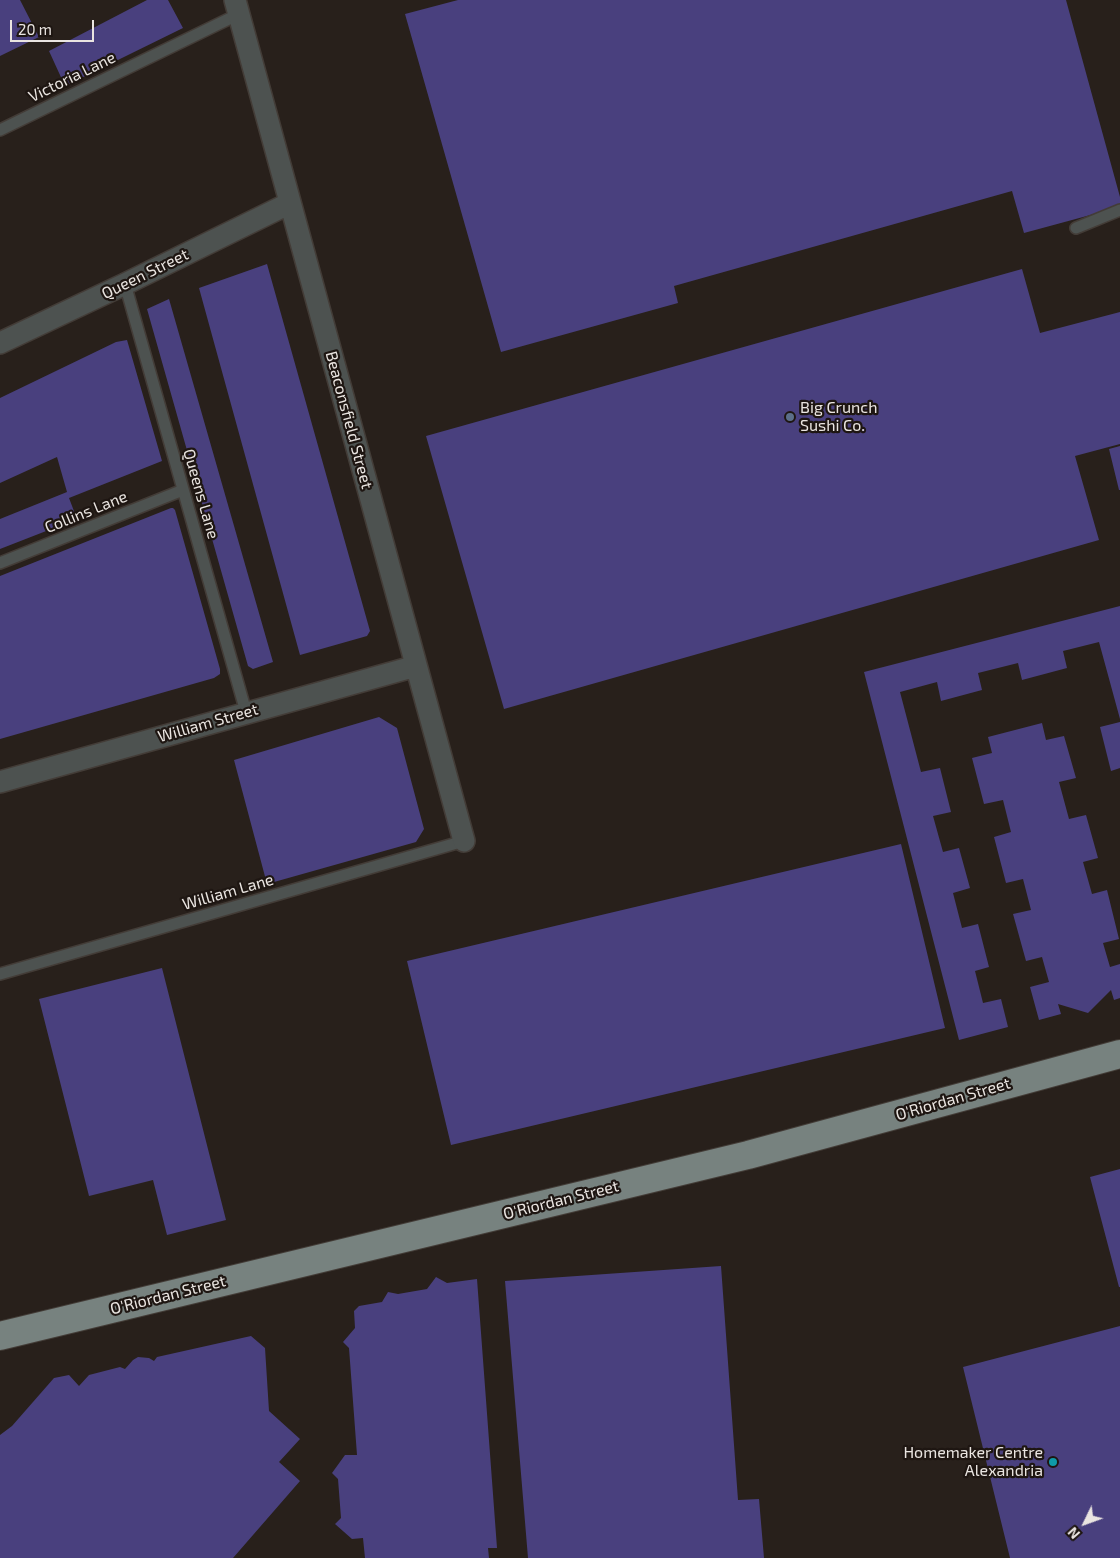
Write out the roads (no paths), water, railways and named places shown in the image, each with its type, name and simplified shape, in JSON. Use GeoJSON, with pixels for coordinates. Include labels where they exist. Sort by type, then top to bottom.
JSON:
{"type":"FeatureCollection","features":[{"type":"Feature","properties":{"kind":"main road","name":"O'Riordan Street"},"geometry":{"type":"LineString","coordinates":[[0,1336],[748,1155],[1120,1054]]}},
{"type":"Feature","properties":{"kind":"street","name":"Beaconsfield Street"},"geometry":{"type":"LineString","coordinates":[[237,7],[464,841]]}},
{"type":"Feature","properties":{"kind":"street","name":"Queen Street"},"geometry":{"type":"LineString","coordinates":[[0,343],[290,203]]}},
{"type":"Feature","properties":{"kind":"street","name":"William Street"},"geometry":{"type":"LineString","coordinates":[[0,782],[416,666]]}},
{"type":"Feature","properties":{"kind":"lane","name":"Victoria Lane"},"geometry":{"type":"LineString","coordinates":[[0,130],[237,7]]}},
{"type":"Feature","properties":{"kind":"lane"},"geometry":{"type":"LineString","coordinates":[[1076,228],[1120,210]]}},
{"type":"Feature","properties":{"kind":"lane","name":"Queens Lane"},"geometry":{"type":"LineString","coordinates":[[125,284],[246,712]]}},
{"type":"Feature","properties":{"kind":"lane","name":"Collins Lane"},"geometry":{"type":"LineString","coordinates":[[0,563],[183,490]]}},
{"type":"Feature","properties":{"kind":"lane","name":"William Lane"},"geometry":{"type":"LineString","coordinates":[[0,974],[464,841]]}},
{"type":"Feature","properties":{"kind":"place","name":"Big Crunch Sushi Co."},"geometry":{"type":"Point","coordinates":[790,417]}},
{"type":"Feature","properties":{"kind":"place","name":"Homemaker Centre Alexandria"},"geometry":{"type":"Point","coordinates":[1053,1462]}}]}
